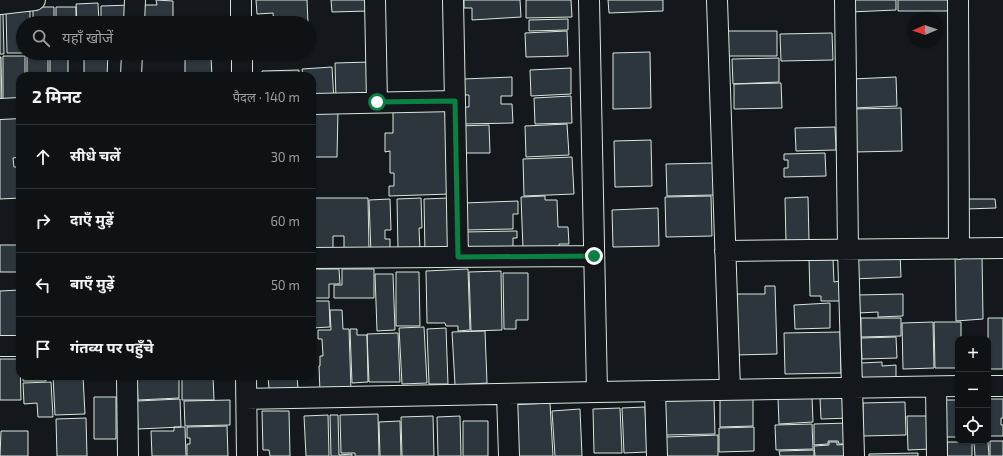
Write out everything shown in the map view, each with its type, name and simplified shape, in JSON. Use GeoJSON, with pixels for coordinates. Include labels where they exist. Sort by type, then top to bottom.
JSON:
{"type":"FeatureCollection","features":[{"type":"Feature","properties":{"kind":"street"},"geometry":{"type":"LineString","coordinates":[[0,4],[35,0]]}},
{"type":"Feature","properties":{"kind":"street"},"geometry":{"type":"LineString","coordinates":[[134,16],[135,0]]}},
{"type":"Feature","properties":{"kind":"street"},"geometry":{"type":"LineString","coordinates":[[241,0],[241,16]]}},
{"type":"Feature","properties":{"kind":"street"},"geometry":{"type":"LineString","coordinates":[[375,0],[377,102]]}},
{"type":"Feature","properties":{"kind":"street"},"geometry":{"type":"LineString","coordinates":[[453,0],[458,257]]}},
{"type":"Feature","properties":{"kind":"street"},"geometry":{"type":"LineString","coordinates":[[589,0],[597,392]]}},
{"type":"Feature","properties":{"kind":"street"},"geometry":{"type":"LineString","coordinates":[[717,0],[730,390]]}},
{"type":"Feature","properties":{"kind":"street"},"geometry":{"type":"LineString","coordinates":[[845,0],[848,250],[854,456]]}},
{"type":"Feature","properties":{"kind":"street"},"geometry":{"type":"LineString","coordinates":[[958,0],[959,249]]}},
{"type":"Feature","properties":{"kind":"street"},"geometry":{"type":"LineString","coordinates":[[131,72],[132,60]]}},
{"type":"Feature","properties":{"kind":"street"},"geometry":{"type":"LineString","coordinates":[[242,60],[242,72]]}},
{"type":"Feature","properties":{"kind":"street"},"geometry":{"type":"LineString","coordinates":[[316,104],[455,101]]}},
{"type":"Feature","properties":{"kind":"street"},"geometry":{"type":"LineString","coordinates":[[0,109],[16,108]]}},
{"type":"Feature","properties":{"kind":"street"},"geometry":{"type":"LineString","coordinates":[[725,251],[1003,248]]}},
{"type":"Feature","properties":{"kind":"street"},"geometry":{"type":"LineString","coordinates":[[316,258],[594,256]]}},
{"type":"Feature","properties":{"kind":"street"},"geometry":{"type":"LineString","coordinates":[[0,346],[16,346]]}},
{"type":"Feature","properties":{"kind":"street"},"geometry":{"type":"LineString","coordinates":[[127,380],[128,456]]}},
{"type":"Feature","properties":{"kind":"street"},"geometry":{"type":"LineString","coordinates":[[246,380],[247,456]]}},
{"type":"Feature","properties":{"kind":"street"},"geometry":{"type":"LineString","coordinates":[[247,399],[955,386]]}},
{"type":"Feature","properties":{"kind":"street"},"geometry":{"type":"LineString","coordinates":[[991,386],[1003,386]]}},
{"type":"Feature","properties":{"kind":"street"},"geometry":{"type":"LineString","coordinates":[[936,387],[937,456]]}},
{"type":"Feature","properties":{"kind":"street"},"geometry":{"type":"LineString","coordinates":[[655,391],[657,456]]}},
{"type":"Feature","properties":{"kind":"street"},"geometry":{"type":"LineString","coordinates":[[507,394],[509,456]]}},
{"type":"Feature","properties":{"kind":"building"},"geometry":{"type":"Polygon","coordinates":[[[156,0],[173,1],[173,16],[136,16],[136,5],[157,5],[156,0]]]}},
{"type":"Feature","properties":{"kind":"building"},"geometry":{"type":"Polygon","coordinates":[[[256,0],[307,0],[308,16],[273,16],[273,13],[257,14],[256,0]]]}},
{"type":"Feature","properties":{"kind":"building"},"geometry":{"type":"Polygon","coordinates":[[[331,0],[369,0],[369,11],[332,12],[331,0]]]}},
{"type":"Feature","properties":{"kind":"building"},"geometry":{"type":"Polygon","coordinates":[[[464,0],[520,0],[521,17],[472,20],[472,8],[464,8],[464,0]]]}},
{"type":"Feature","properties":{"kind":"building"},"geometry":{"type":"Polygon","coordinates":[[[526,0],[571,0],[572,17],[526,18],[526,0]]]}},
{"type":"Feature","properties":{"kind":"building"},"geometry":{"type":"Polygon","coordinates":[[[608,0],[663,0],[663,11],[609,13],[608,0]]]}},
{"type":"Feature","properties":{"kind":"building"},"geometry":{"type":"Polygon","coordinates":[[[850,0],[896,0],[896,10],[850,12],[850,0]]]}},
{"type":"Feature","properties":{"kind":"building"},"geometry":{"type":"Polygon","coordinates":[[[898,0],[949,0],[949,11],[898,11],[898,0]]]}},
{"type":"Feature","properties":{"kind":"building"},"geometry":{"type":"Polygon","coordinates":[[[98,3],[99,16],[77,16],[76,4],[98,3]]]}},
{"type":"Feature","properties":{"kind":"building"},"geometry":{"type":"Polygon","coordinates":[[[131,5],[131,16],[101,16],[101,6],[131,5]]]}},
{"type":"Feature","properties":{"kind":"building"},"geometry":{"type":"Polygon","coordinates":[[[33,7],[54,7],[54,16],[33,16],[33,7]]]}},
{"type":"Feature","properties":{"kind":"building"},"geometry":{"type":"Polygon","coordinates":[[[56,7],[76,7],[76,16],[56,16],[56,7]]]}},
{"type":"Feature","properties":{"kind":"building"},"geometry":{"type":"Polygon","coordinates":[[[30,11],[30,16],[16,16],[16,53],[7,53],[6,12],[30,11]]]}},
{"type":"Feature","properties":{"kind":"building"},"geometry":{"type":"Polygon","coordinates":[[[0,13],[3,13],[4,54],[0,54],[0,13]]]}},
{"type":"Feature","properties":{"kind":"building"},"geometry":{"type":"Polygon","coordinates":[[[568,19],[568,30],[529,31],[529,20],[568,19]]]}},
{"type":"Feature","properties":{"kind":"building"},"geometry":{"type":"Polygon","coordinates":[[[567,31],[568,56],[526,57],[525,33],[567,31]]]}},
{"type":"Feature","properties":{"kind":"building"},"geometry":{"type":"Polygon","coordinates":[[[728,31],[777,31],[777,56],[728,56],[728,31]]]}},
{"type":"Feature","properties":{"kind":"building"},"geometry":{"type":"Polygon","coordinates":[[[832,33],[833,60],[781,61],[780,34],[832,33]]]}},
{"type":"Feature","properties":{"kind":"building"},"geometry":{"type":"Polygon","coordinates":[[[650,52],[651,108],[613,109],[613,53],[650,52]]]}},
{"type":"Feature","properties":{"kind":"building"},"geometry":{"type":"Polygon","coordinates":[[[3,56],[16,56],[16,60],[25,60],[25,72],[16,72],[16,103],[3,102],[3,56]]]}},
{"type":"Feature","properties":{"kind":"building"},"geometry":{"type":"Polygon","coordinates":[[[1,57],[2,108],[0,108],[1,57]]]}},
{"type":"Feature","properties":{"kind":"building"},"geometry":{"type":"Polygon","coordinates":[[[779,58],[779,82],[733,84],[732,59],[779,58]]]}},
{"type":"Feature","properties":{"kind":"building"},"geometry":{"type":"Polygon","coordinates":[[[27,60],[48,60],[48,72],[27,72],[27,60]]]}},
{"type":"Feature","properties":{"kind":"building"},"geometry":{"type":"Polygon","coordinates":[[[50,60],[68,60],[68,72],[50,72],[50,60]]]}},
{"type":"Feature","properties":{"kind":"building"},"geometry":{"type":"Polygon","coordinates":[[[84,60],[108,60],[107,72],[84,72],[84,60]]]}},
{"type":"Feature","properties":{"kind":"building"},"geometry":{"type":"Polygon","coordinates":[[[185,60],[211,60],[212,72],[185,72],[185,60]]]}},
{"type":"Feature","properties":{"kind":"building"},"geometry":{"type":"Polygon","coordinates":[[[370,62],[372,99],[336,100],[335,63],[370,62]]]}},
{"type":"Feature","properties":{"kind":"building"},"geometry":{"type":"Polygon","coordinates":[[[332,67],[334,101],[316,102],[316,72],[302,72],[302,69],[332,67]]]}},
{"type":"Feature","properties":{"kind":"building"},"geometry":{"type":"Polygon","coordinates":[[[571,68],[571,94],[531,96],[530,70],[571,68]]]}},
{"type":"Feature","properties":{"kind":"building"},"geometry":{"type":"Polygon","coordinates":[[[299,70],[299,72],[262,72],[299,70]]]}},
{"type":"Feature","properties":{"kind":"building"},"geometry":{"type":"Polygon","coordinates":[[[512,77],[512,96],[501,96],[501,104],[512,104],[513,123],[464,124],[464,107],[469,107],[469,95],[464,95],[463,79],[512,77]]]}},
{"type":"Feature","properties":{"kind":"building"},"geometry":{"type":"Polygon","coordinates":[[[896,77],[897,106],[854,108],[852,79],[896,77]]]}},
{"type":"Feature","properties":{"kind":"building"},"geometry":{"type":"Polygon","coordinates":[[[781,83],[782,108],[734,109],[734,84],[781,83]]]}},
{"type":"Feature","properties":{"kind":"building"},"geometry":{"type":"Polygon","coordinates":[[[571,96],[572,123],[535,124],[534,98],[571,96]]]}},
{"type":"Feature","properties":{"kind":"building"},"geometry":{"type":"Polygon","coordinates":[[[448,108],[450,194],[389,196],[389,186],[394,186],[394,173],[390,173],[390,151],[385,152],[385,133],[393,133],[393,109],[448,108]]]}},
{"type":"Feature","properties":{"kind":"building"},"geometry":{"type":"Polygon","coordinates":[[[901,108],[902,151],[854,152],[852,109],[901,108]]]}},
{"type":"Feature","properties":{"kind":"building"},"geometry":{"type":"Polygon","coordinates":[[[316,110],[338,110],[337,157],[316,157],[316,110]]]}},
{"type":"Feature","properties":{"kind":"building"},"geometry":{"type":"Polygon","coordinates":[[[0,118],[16,118],[16,158],[13,158],[14,167],[16,167],[16,198],[0,199],[0,118]]]}},
{"type":"Feature","properties":{"kind":"building"},"geometry":{"type":"Polygon","coordinates":[[[567,124],[569,155],[526,157],[525,126],[567,124]]]}},
{"type":"Feature","properties":{"kind":"building"},"geometry":{"type":"Polygon","coordinates":[[[489,125],[490,153],[458,153],[458,126],[489,125]]]}},
{"type":"Feature","properties":{"kind":"building"},"geometry":{"type":"Polygon","coordinates":[[[835,127],[836,150],[796,151],[795,128],[835,127]]]}},
{"type":"Feature","properties":{"kind":"building"},"geometry":{"type":"Polygon","coordinates":[[[651,140],[652,186],[615,187],[614,141],[651,140]]]}},
{"type":"Feature","properties":{"kind":"building"},"geometry":{"type":"Polygon","coordinates":[[[825,153],[826,176],[784,177],[784,168],[788,168],[788,160],[784,160],[784,154],[825,153]]]}},
{"type":"Feature","properties":{"kind":"building"},"geometry":{"type":"Polygon","coordinates":[[[572,157],[574,194],[524,196],[523,159],[572,157]]]}},
{"type":"Feature","properties":{"kind":"building"},"geometry":{"type":"Polygon","coordinates":[[[713,163],[714,195],[667,196],[666,164],[713,163]]]}},
{"type":"Feature","properties":{"kind":"building"},"geometry":{"type":"Polygon","coordinates":[[[545,196],[545,200],[557,200],[558,227],[568,227],[569,244],[559,244],[560,254],[523,249],[521,197],[545,196]]]}},
{"type":"Feature","properties":{"kind":"building"},"geometry":{"type":"Polygon","coordinates":[[[711,196],[712,236],[666,237],[665,197],[711,196]]]}},
{"type":"Feature","properties":{"kind":"building"},"geometry":{"type":"Polygon","coordinates":[[[808,197],[809,241],[786,242],[785,198],[808,197]]]}},
{"type":"Feature","properties":{"kind":"building"},"geometry":{"type":"Polygon","coordinates":[[[316,198],[368,198],[369,250],[344,250],[344,236],[333,236],[333,250],[316,250],[316,198]]]}},
{"type":"Feature","properties":{"kind":"building"},"geometry":{"type":"Polygon","coordinates":[[[421,198],[422,228],[419,228],[420,249],[398,250],[397,199],[421,198]]]}},
{"type":"Feature","properties":{"kind":"building"},"geometry":{"type":"Polygon","coordinates":[[[448,198],[449,253],[425,253],[424,199],[448,198]]]}},
{"type":"Feature","properties":{"kind":"building"},"geometry":{"type":"Polygon","coordinates":[[[390,199],[391,230],[385,230],[385,239],[390,239],[390,252],[371,253],[369,200],[390,199]]]}},
{"type":"Feature","properties":{"kind":"building"},"geometry":{"type":"Polygon","coordinates":[[[965,199],[995,199],[996,208],[966,209],[965,199]]]}},
{"type":"Feature","properties":{"kind":"building"},"geometry":{"type":"Polygon","coordinates":[[[518,201],[518,214],[513,214],[513,229],[465,230],[464,203],[518,201]]]}},
{"type":"Feature","properties":{"kind":"building"},"geometry":{"type":"Polygon","coordinates":[[[658,208],[659,246],[613,247],[612,210],[658,208]]]}},
{"type":"Feature","properties":{"kind":"building"},"geometry":{"type":"Polygon","coordinates":[[[517,231],[517,238],[513,238],[513,255],[465,256],[464,232],[517,231]]]}},
{"type":"Feature","properties":{"kind":"building"},"geometry":{"type":"Polygon","coordinates":[[[0,245],[16,245],[16,272],[0,272],[0,245]]]}},
{"type":"Feature","properties":{"kind":"building"},"geometry":{"type":"Polygon","coordinates":[[[852,253],[900,253],[901,277],[852,279],[852,253]]]}},
{"type":"Feature","properties":{"kind":"building"},"geometry":{"type":"Polygon","coordinates":[[[955,255],[982,255],[983,319],[956,321],[955,255]]]}},
{"type":"Feature","properties":{"kind":"building"},"geometry":{"type":"Polygon","coordinates":[[[809,259],[833,259],[834,282],[840,281],[841,301],[821,301],[821,296],[810,296],[809,259]]]}},
{"type":"Feature","properties":{"kind":"building"},"geometry":{"type":"Polygon","coordinates":[[[316,269],[339,269],[340,284],[329,284],[329,298],[316,298],[316,269]]]}},
{"type":"Feature","properties":{"kind":"building"},"geometry":{"type":"Polygon","coordinates":[[[342,269],[374,269],[374,298],[334,298],[334,285],[342,285],[342,269]]]}},
{"type":"Feature","properties":{"kind":"building"},"geometry":{"type":"Polygon","coordinates":[[[468,269],[470,330],[458,331],[458,326],[446,326],[445,323],[427,323],[426,271],[468,269]]]}},
{"type":"Feature","properties":{"kind":"building"},"geometry":{"type":"Polygon","coordinates":[[[501,271],[502,330],[471,331],[469,272],[501,271]]]}},
{"type":"Feature","properties":{"kind":"building"},"geometry":{"type":"Polygon","coordinates":[[[396,272],[419,272],[420,326],[396,326],[396,272]]]}},
{"type":"Feature","properties":{"kind":"building"},"geometry":{"type":"Polygon","coordinates":[[[503,273],[528,273],[528,320],[516,320],[516,329],[504,329],[503,273]]]}},
{"type":"Feature","properties":{"kind":"building"},"geometry":{"type":"Polygon","coordinates":[[[375,274],[393,274],[395,330],[377,331],[375,274]]]}},
{"type":"Feature","properties":{"kind":"building"},"geometry":{"type":"Polygon","coordinates":[[[765,286],[775,286],[777,354],[735,355],[737,294],[765,294],[765,286]]]}},
{"type":"Feature","properties":{"kind":"building"},"geometry":{"type":"Polygon","coordinates":[[[16,290],[16,342],[0,342],[0,291],[16,290]]]}},
{"type":"Feature","properties":{"kind":"building"},"geometry":{"type":"Polygon","coordinates":[[[903,294],[903,316],[878,317],[878,312],[858,313],[858,295],[903,294]]]}},
{"type":"Feature","properties":{"kind":"building"},"geometry":{"type":"Polygon","coordinates":[[[316,301],[329,301],[330,327],[316,328],[316,301]]]}},
{"type":"Feature","properties":{"kind":"building"},"geometry":{"type":"Polygon","coordinates":[[[830,303],[830,328],[795,329],[794,305],[830,303]]]}},
{"type":"Feature","properties":{"kind":"building"},"geometry":{"type":"Polygon","coordinates":[[[330,310],[342,310],[343,329],[349,329],[351,391],[320,392],[319,366],[320,356],[323,356],[322,339],[318,339],[318,330],[331,330],[330,310]]]}},
{"type":"Feature","properties":{"kind":"building"},"geometry":{"type":"Polygon","coordinates":[[[861,318],[901,318],[901,336],[861,337],[861,318]]]}},
{"type":"Feature","properties":{"kind":"building"},"geometry":{"type":"Polygon","coordinates":[[[988,318],[1003,318],[1003,369],[991,369],[991,336],[988,336],[988,318]]]}},
{"type":"Feature","properties":{"kind":"building"},"geometry":{"type":"Polygon","coordinates":[[[933,322],[934,368],[903,369],[902,323],[933,322]]]}},
{"type":"Feature","properties":{"kind":"building"},"geometry":{"type":"Polygon","coordinates":[[[934,322],[961,322],[961,336],[955,336],[955,368],[935,368],[934,322]]]}},
{"type":"Feature","properties":{"kind":"building"},"geometry":{"type":"Polygon","coordinates":[[[424,327],[427,383],[402,384],[399,328],[424,327]]]}},
{"type":"Feature","properties":{"kind":"building"},"geometry":{"type":"Polygon","coordinates":[[[446,328],[448,384],[429,384],[427,329],[446,328]]]}},
{"type":"Feature","properties":{"kind":"building"},"geometry":{"type":"Polygon","coordinates":[[[350,329],[357,329],[357,335],[367,335],[368,382],[352,383],[350,329]]]}},
{"type":"Feature","properties":{"kind":"building"},"geometry":{"type":"Polygon","coordinates":[[[485,331],[487,383],[455,385],[452,332],[485,331]]]}},
{"type":"Feature","properties":{"kind":"building"},"geometry":{"type":"Polygon","coordinates":[[[840,332],[841,373],[785,374],[784,333],[840,332]]]}},
{"type":"Feature","properties":{"kind":"building"},"geometry":{"type":"Polygon","coordinates":[[[398,333],[400,382],[369,382],[367,334],[398,333]]]}},
{"type":"Feature","properties":{"kind":"building"},"geometry":{"type":"Polygon","coordinates":[[[896,337],[897,358],[862,359],[861,338],[896,337]]]}},
{"type":"Feature","properties":{"kind":"building"},"geometry":{"type":"Polygon","coordinates":[[[0,359],[16,359],[16,380],[21,380],[21,400],[0,400],[0,359]]]}},
{"type":"Feature","properties":{"kind":"building"},"geometry":{"type":"Polygon","coordinates":[[[882,362],[882,366],[896,365],[896,378],[861,379],[861,363],[882,362]]]}},
{"type":"Feature","properties":{"kind":"building"},"geometry":{"type":"Polygon","coordinates":[[[23,380],[46,380],[46,381],[23,380]]]}},
{"type":"Feature","properties":{"kind":"building"},"geometry":{"type":"Polygon","coordinates":[[[53,380],[83,380],[85,414],[55,415],[53,380]]]}},
{"type":"Feature","properties":{"kind":"building"},"geometry":{"type":"Polygon","coordinates":[[[137,380],[179,380],[179,398],[138,400],[137,380]]]}},
{"type":"Feature","properties":{"kind":"building"},"geometry":{"type":"Polygon","coordinates":[[[182,380],[213,380],[214,400],[182,400],[182,380]]]}},
{"type":"Feature","properties":{"kind":"building"},"geometry":{"type":"Polygon","coordinates":[[[268,380],[297,380],[298,389],[269,389],[268,380]]]}},
{"type":"Feature","properties":{"kind":"building"},"geometry":{"type":"Polygon","coordinates":[[[51,382],[53,417],[38,417],[37,403],[24,404],[23,383],[51,382]]]}},
{"type":"Feature","properties":{"kind":"building"},"geometry":{"type":"Polygon","coordinates":[[[94,397],[116,397],[116,439],[94,439],[94,397]]]}},
{"type":"Feature","properties":{"kind":"building"},"geometry":{"type":"Polygon","coordinates":[[[720,397],[753,397],[753,426],[720,427],[720,397]]]}},
{"type":"Feature","properties":{"kind":"building"},"geometry":{"type":"Polygon","coordinates":[[[812,397],[813,422],[779,424],[778,398],[812,397]]]}},
{"type":"Feature","properties":{"kind":"building"},"geometry":{"type":"Polygon","coordinates":[[[851,397],[851,418],[821,419],[820,398],[851,397]]]}},
{"type":"Feature","properties":{"kind":"building"},"geometry":{"type":"Polygon","coordinates":[[[180,399],[181,427],[138,429],[137,401],[180,399]]]}},
{"type":"Feature","properties":{"kind":"building"},"geometry":{"type":"Polygon","coordinates":[[[991,399],[1003,399],[1003,418],[1001,418],[1001,425],[1003,425],[1003,436],[991,436],[991,399]]]}},
{"type":"Feature","properties":{"kind":"building"},"geometry":{"type":"Polygon","coordinates":[[[230,400],[230,425],[185,426],[184,401],[230,400]]]}},
{"type":"Feature","properties":{"kind":"building"},"geometry":{"type":"Polygon","coordinates":[[[714,400],[715,434],[666,435],[665,401],[714,400]]]}},
{"type":"Feature","properties":{"kind":"building"},"geometry":{"type":"Polygon","coordinates":[[[945,400],[955,400],[955,437],[946,437],[945,400]]]}},
{"type":"Feature","properties":{"kind":"building"},"geometry":{"type":"Polygon","coordinates":[[[905,402],[906,435],[863,436],[863,403],[905,402]]]}},
{"type":"Feature","properties":{"kind":"building"},"geometry":{"type":"Polygon","coordinates":[[[550,403],[553,456],[511,456],[509,405],[550,403]]]}},
{"type":"Feature","properties":{"kind":"building"},"geometry":{"type":"Polygon","coordinates":[[[645,407],[647,452],[624,453],[622,408],[645,407]]]}},
{"type":"Feature","properties":{"kind":"building"},"geometry":{"type":"Polygon","coordinates":[[[620,408],[622,453],[594,453],[593,409],[620,408]]]}},
{"type":"Feature","properties":{"kind":"building"},"geometry":{"type":"Polygon","coordinates":[[[580,409],[582,456],[555,456],[552,411],[580,409]]]}},
{"type":"Feature","properties":{"kind":"building"},"geometry":{"type":"Polygon","coordinates":[[[262,411],[289,411],[290,456],[270,456],[269,450],[263,450],[262,411]]]}},
{"type":"Feature","properties":{"kind":"building"},"geometry":{"type":"Polygon","coordinates":[[[378,414],[379,456],[355,456],[355,453],[341,453],[340,415],[378,414]]]}},
{"type":"Feature","properties":{"kind":"building"},"geometry":{"type":"Polygon","coordinates":[[[328,415],[329,456],[306,456],[304,416],[328,415]]]}},
{"type":"Feature","properties":{"kind":"building"},"geometry":{"type":"Polygon","coordinates":[[[330,415],[338,415],[339,455],[352,454],[352,456],[331,456],[330,415]]]}},
{"type":"Feature","properties":{"kind":"building"},"geometry":{"type":"Polygon","coordinates":[[[433,416],[434,456],[402,456],[401,417],[433,416]]]}},
{"type":"Feature","properties":{"kind":"building"},"geometry":{"type":"Polygon","coordinates":[[[460,416],[461,456],[438,456],[437,417],[460,416]]]}},
{"type":"Feature","properties":{"kind":"building"},"geometry":{"type":"Polygon","coordinates":[[[907,416],[931,416],[931,449],[908,450],[907,416]]]}},
{"type":"Feature","properties":{"kind":"building"},"geometry":{"type":"Polygon","coordinates":[[[86,418],[87,456],[57,456],[56,419],[86,418]]]}},
{"type":"Feature","properties":{"kind":"building"},"geometry":{"type":"Polygon","coordinates":[[[400,421],[401,456],[380,456],[379,422],[400,421]]]}},
{"type":"Feature","properties":{"kind":"building"},"geometry":{"type":"Polygon","coordinates":[[[463,421],[488,421],[488,456],[463,456],[463,421]]]}},
{"type":"Feature","properties":{"kind":"building"},"geometry":{"type":"Polygon","coordinates":[[[849,423],[849,444],[839,444],[838,441],[828,441],[828,444],[814,445],[814,424],[849,423]]]}},
{"type":"Feature","properties":{"kind":"building"},"geometry":{"type":"Polygon","coordinates":[[[812,424],[813,449],[776,450],[775,425],[812,424]]]}},
{"type":"Feature","properties":{"kind":"building"},"geometry":{"type":"Polygon","coordinates":[[[227,426],[228,456],[187,456],[187,444],[190,444],[190,438],[187,438],[187,427],[227,426]]]}},
{"type":"Feature","properties":{"kind":"building"},"geometry":{"type":"Polygon","coordinates":[[[174,427],[185,427],[186,456],[152,456],[151,431],[174,431],[174,427]]]}},
{"type":"Feature","properties":{"kind":"building"},"geometry":{"type":"Polygon","coordinates":[[[754,427],[754,451],[719,452],[719,428],[754,427]]]}},
{"type":"Feature","properties":{"kind":"building"},"geometry":{"type":"Polygon","coordinates":[[[1,431],[28,431],[28,456],[0,456],[1,431]]]}},
{"type":"Feature","properties":{"kind":"building"},"geometry":{"type":"Polygon","coordinates":[[[718,435],[718,456],[666,456],[666,437],[718,435]]]}},
{"type":"Feature","properties":{"kind":"building"},"geometry":{"type":"Polygon","coordinates":[[[991,441],[1003,441],[1003,456],[990,456],[991,441]]]}},
{"type":"Feature","properties":{"kind":"building"},"geometry":{"type":"Polygon","coordinates":[[[829,442],[837,442],[837,445],[851,444],[851,456],[815,456],[814,446],[829,445],[829,442]]]}},
{"type":"Feature","properties":{"kind":"building"},"geometry":{"type":"Polygon","coordinates":[[[947,442],[955,442],[955,444],[972,444],[972,456],[947,456],[947,442]]]}},
{"type":"Feature","properties":{"kind":"building"},"geometry":{"type":"Polygon","coordinates":[[[974,444],[988,444],[989,456],[975,456],[974,444]]]}},
{"type":"Feature","properties":{"kind":"building"},"geometry":{"type":"Polygon","coordinates":[[[814,450],[814,456],[780,456],[779,451],[814,450]]]}},
{"type":"Feature","properties":{"kind":"building"},"geometry":{"type":"Polygon","coordinates":[[[918,453],[918,456],[869,456],[869,454],[918,453]]]}},
{"type":"Feature","properties":{"kind":"route"},"geometry":{"type":"LineString","coordinates":[[377,102],[455,101],[458,257],[594,256]]}}]}
